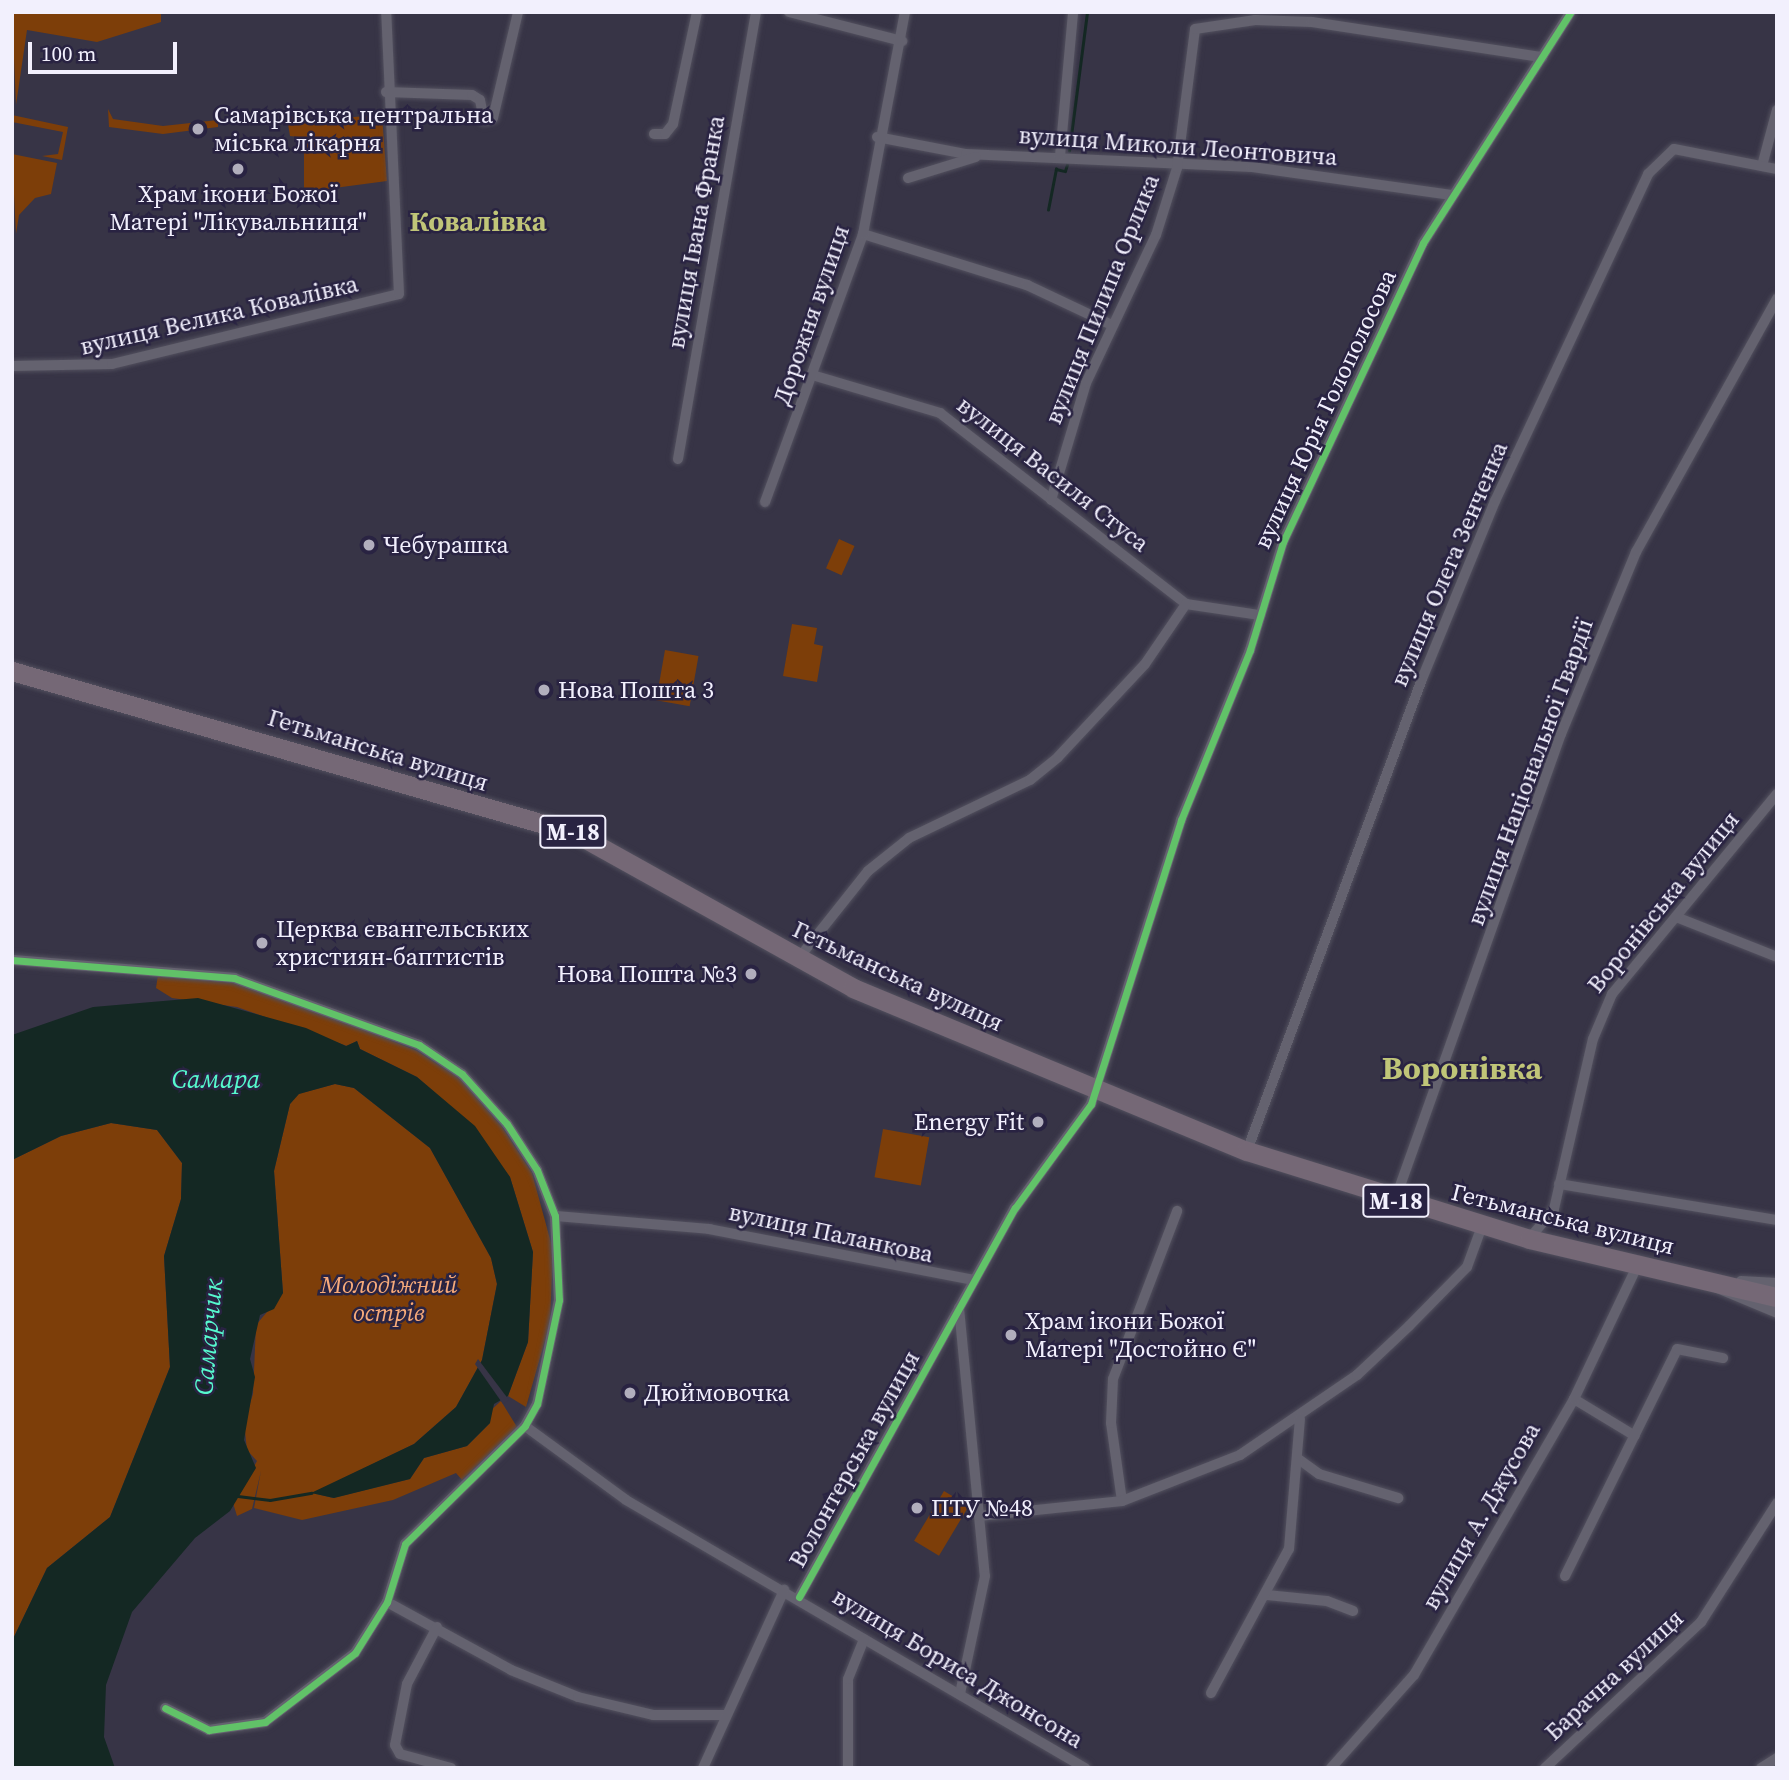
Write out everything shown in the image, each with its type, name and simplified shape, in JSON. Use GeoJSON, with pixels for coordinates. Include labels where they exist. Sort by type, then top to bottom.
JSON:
{"type":"FeatureCollection","features":[{"type":"Feature","properties":{"kind":"highway","name":"Гетьманська вулиця"},"geometry":{"type":"LineString","coordinates":[[12,671],[575,833],[797,960],[1096,1090],[1247,1151],[1395,1200],[1529,1239],[1777,1297]]}},
{"type":"Feature","properties":{"kind":"street"},"geometry":{"type":"LineString","coordinates":[[386,12],[386,92],[472,95],[480,100],[484,120],[492,118],[518,12]]}},
{"type":"Feature","properties":{"kind":"street"},"geometry":{"type":"LineString","coordinates":[[654,134],[665,134],[673,124],[697,12]]}},
{"type":"Feature","properties":{"kind":"street","name":"вулиця Івана Франка"},"geometry":{"type":"LineString","coordinates":[[678,459],[756,12]]}},
{"type":"Feature","properties":{"kind":"street"},"geometry":{"type":"LineString","coordinates":[[789,12],[902,41]]}},
{"type":"Feature","properties":{"kind":"street","name":"Дорожня вулиця"},"geometry":{"type":"LineString","coordinates":[[765,502],[863,234],[877,136],[902,41],[905,12]]}},
{"type":"Feature","properties":{"kind":"street"},"geometry":{"type":"LineString","coordinates":[[1059,156],[1073,12]]}},
{"type":"Feature","properties":{"kind":"street","name":"вулиця Юрія Голополосова"},"geometry":{"type":"LineString","coordinates":[[1096,1090],[1181,820],[1260,615],[1283,542],[1450,195],[1570,12]]}},
{"type":"Feature","properties":{"kind":"street","name":"вулиця Пилипа Орлика"},"geometry":{"type":"LineString","coordinates":[[1051,500],[1086,383],[1156,235],[1177,168],[1195,29],[1255,20],[1312,22],[1542,57]]}},
{"type":"Feature","properties":{"kind":"street","name":"вулиця Велика Ковалівка"},"geometry":{"type":"LineString","coordinates":[[12,366],[112,365],[393,297],[401,288],[386,92]]}},
{"type":"Feature","properties":{"kind":"street"},"geometry":{"type":"LineString","coordinates":[[1777,110],[1762,166],[1777,169]]}},
{"type":"Feature","properties":{"kind":"street","name":"вулиця Миколи Леонтовича"},"geometry":{"type":"LineString","coordinates":[[877,136],[985,154],[1059,156],[1177,168],[1252,167],[1450,195]]}},
{"type":"Feature","properties":{"kind":"street","name":"вулиця Олега Зенченка"},"geometry":{"type":"LineString","coordinates":[[1247,1151],[1433,654],[1590,289],[1648,174],[1674,149],[1762,166]]}},
{"type":"Feature","properties":{"kind":"street","name":"вулиця Миколи Леонтовича"},"geometry":{"type":"LineString","coordinates":[[908,178],[985,154]]}},
{"type":"Feature","properties":{"kind":"street"},"geometry":{"type":"LineString","coordinates":[[863,234],[1027,285],[1112,325]]}},
{"type":"Feature","properties":{"kind":"street","name":"вулиця Національної Гвардії"},"geometry":{"type":"LineString","coordinates":[[1395,1200],[1560,734],[1636,552],[1777,299]]}},
{"type":"Feature","properties":{"kind":"street","name":"вулиця Василя Стуса"},"geometry":{"type":"LineString","coordinates":[[812,375],[940,413],[1186,604],[1260,615]]}},
{"type":"Feature","properties":{"kind":"street"},"geometry":{"type":"LineString","coordinates":[[797,960],[868,871],[909,838],[1030,780],[1058,757],[1145,664],[1186,604]]}},
{"type":"Feature","properties":{"kind":"street","name":"Воронівська вулиця"},"geometry":{"type":"LineString","coordinates":[[1529,1239],[1553,1209],[1599,1018],[1676,917],[1777,794]]}},
{"type":"Feature","properties":{"kind":"street"},"geometry":{"type":"LineString","coordinates":[[1676,917],[1777,957]]}},
{"type":"Feature","properties":{"kind":"street"},"geometry":{"type":"LineString","coordinates":[[12,960],[234,978],[419,1045],[462,1074],[507,1124],[537,1170],[555,1216],[560,1286],[554,1338],[525,1426],[405,1544],[387,1602],[355,1653],[265,1722],[209,1730],[165,1708]]}},
{"type":"Feature","properties":{"kind":"street","name":"Волонтерська вулиця"},"geometry":{"type":"LineString","coordinates":[[799,1598],[1015,1208],[1078,1127],[1096,1090]]}},
{"type":"Feature","properties":{"kind":"street"},"geometry":{"type":"LineString","coordinates":[[1559,1184],[1777,1220]]}},
{"type":"Feature","properties":{"kind":"street"},"geometry":{"type":"LineString","coordinates":[[1122,1501],[1111,1423],[1113,1379],[1177,1211]]}},
{"type":"Feature","properties":{"kind":"street","name":"вулиця Паланкова"},"geometry":{"type":"LineString","coordinates":[[555,1216],[722,1231],[974,1280]]}},
{"type":"Feature","properties":{"kind":"street"},"geometry":{"type":"LineString","coordinates":[[979,1516],[1122,1501],[1240,1455],[1300,1418],[1357,1375],[1454,1283],[1482,1226]]}},
{"type":"Feature","properties":{"kind":"street","name":"вулиця А. Джусова"},"geometry":{"type":"LineString","coordinates":[[1331,1768],[1401,1697],[1574,1399],[1638,1264]]}},
{"type":"Feature","properties":{"kind":"street"},"geometry":{"type":"LineString","coordinates":[[1707,1280],[1777,1283]]}},
{"type":"Feature","properties":{"kind":"street"},"geometry":{"type":"LineString","coordinates":[[1707,1280],[1726,1294],[1777,1313]]}},
{"type":"Feature","properties":{"kind":"street"},"geometry":{"type":"LineString","coordinates":[[959,1306],[985,1576],[960,1694]]}},
{"type":"Feature","properties":{"kind":"street"},"geometry":{"type":"LineString","coordinates":[[1565,1576],[1676,1349],[1723,1358]]}},
{"type":"Feature","properties":{"kind":"street"},"geometry":{"type":"LineString","coordinates":[[1574,1399],[1635,1436]]}},
{"type":"Feature","properties":{"kind":"street"},"geometry":{"type":"LineString","coordinates":[[1211,1693],[1268,1595],[1289,1549],[1300,1418]]}},
{"type":"Feature","properties":{"kind":"street","name":"вулиця Бориса Джонсона"},"geometry":{"type":"LineString","coordinates":[[525,1426],[626,1500],[799,1598],[1085,1768]]}},
{"type":"Feature","properties":{"kind":"street"},"geometry":{"type":"LineString","coordinates":[[1297,1458],[1319,1474],[1398,1498]]}},
{"type":"Feature","properties":{"kind":"street","name":"Барачна вулиця"},"geometry":{"type":"LineString","coordinates":[[1545,1768],[1702,1622],[1777,1503]]}},
{"type":"Feature","properties":{"kind":"street"},"geometry":{"type":"LineString","coordinates":[[704,1768],[725,1715],[784,1590]]}},
{"type":"Feature","properties":{"kind":"street"},"geometry":{"type":"LineString","coordinates":[[1268,1595],[1327,1601],[1353,1611]]}},
{"type":"Feature","properties":{"kind":"street"},"geometry":{"type":"LineString","coordinates":[[387,1602],[437,1627],[511,1670],[578,1697],[653,1714],[725,1715]]}},
{"type":"Feature","properties":{"kind":"street"},"geometry":{"type":"LineString","coordinates":[[437,1627],[407,1684],[395,1745],[400,1754],[451,1768]]}},
{"type":"Feature","properties":{"kind":"street"},"geometry":{"type":"LineString","coordinates":[[848,1768],[848,1679],[864,1639]]}},
{"type":"Feature","properties":{"kind":"street"},"geometry":{"type":"LineString","coordinates":[[1761,1768],[1777,1758]]}},
{"type":"Feature","properties":{"kind":"green space"},"geometry":{"type":"Polygon","coordinates":[[[12,12],[161,12],[161,22],[97,42],[27,30],[16,105],[12,12]]]}},
{"type":"Feature","properties":{"kind":"green space"},"geometry":{"type":"Polygon","coordinates":[[[108,109],[113,119],[163,126],[218,120],[218,127],[163,134],[109,127],[108,109]]]}},
{"type":"Feature","properties":{"kind":"green space"},"geometry":{"type":"Polygon","coordinates":[[[286,112],[297,121],[382,115],[387,181],[304,192],[304,140],[341,142],[290,136],[286,112]]]}},
{"type":"Feature","properties":{"kind":"green space"},"geometry":{"type":"Polygon","coordinates":[[[12,115],[68,127],[62,160],[42,156],[58,154],[63,132],[12,122],[12,115]]]}},
{"type":"Feature","properties":{"kind":"green space"},"geometry":{"type":"Polygon","coordinates":[[[12,154],[57,163],[51,194],[35,198],[19,215],[16,234],[12,154]]]}},
{"type":"Feature","properties":{"kind":"green space"},"geometry":{"type":"Polygon","coordinates":[[[839,539],[855,546],[842,575],[826,568],[839,539]]]}},
{"type":"Feature","properties":{"kind":"green space"},"geometry":{"type":"Polygon","coordinates":[[[792,624],[817,628],[814,644],[823,646],[817,682],[783,676],[792,624]]]}},
{"type":"Feature","properties":{"kind":"green space"},"geometry":{"type":"Polygon","coordinates":[[[665,650],[698,656],[690,706],[656,700],[665,650]]]}},
{"type":"Feature","properties":{"kind":"green space"},"geometry":{"type":"Polygon","coordinates":[[[158,975],[233,983],[296,1002],[417,1051],[459,1078],[502,1127],[532,1173],[553,1250],[550,1323],[526,1407],[508,1396],[528,1342],[533,1252],[510,1177],[465,1119],[417,1077],[360,1049],[357,1041],[347,1046],[237,1007],[172,998],[156,988],[158,975]]]}},
{"type":"Feature","properties":{"kind":"green space","name":"Молодіжний острів"},"geometry":{"type":"Polygon","coordinates":[[[335,1084],[354,1088],[430,1148],[491,1258],[497,1284],[482,1360],[456,1407],[414,1444],[313,1493],[333,1498],[410,1479],[424,1458],[467,1446],[490,1423],[490,1411],[501,1401],[517,1427],[462,1480],[456,1473],[393,1500],[302,1520],[254,1508],[261,1471],[252,1509],[237,1516],[233,1503],[257,1461],[247,1450],[244,1422],[253,1394],[256,1325],[283,1293],[274,1171],[290,1104],[298,1094],[335,1084]]]}},
{"type":"Feature","properties":{"kind":"green space"},"geometry":{"type":"Polygon","coordinates":[[[111,1123],[157,1130],[182,1163],[181,1199],[164,1256],[170,1367],[110,1517],[47,1568],[12,1641],[12,1160],[61,1136],[111,1123]]]}},
{"type":"Feature","properties":{"kind":"green space"},"geometry":{"type":"Polygon","coordinates":[[[883,1129],[929,1137],[921,1185],[874,1177],[883,1129]]]}},
{"type":"Feature","properties":{"kind":"green space"},"geometry":{"type":"Polygon","coordinates":[[[944,1491],[969,1506],[939,1556],[914,1541],[944,1491]]]}},
{"type":"Feature","properties":{"kind":"water","name":"Самара"},"geometry":{"type":"Polygon","coordinates":[[[198,998],[306,1028],[346,1046],[357,1041],[360,1049],[417,1077],[475,1126],[510,1177],[533,1252],[528,1342],[508,1396],[494,1404],[490,1423],[467,1446],[424,1458],[410,1479],[334,1498],[311,1493],[414,1444],[456,1407],[482,1360],[497,1284],[491,1258],[430,1148],[354,1088],[335,1084],[299,1094],[290,1104],[274,1171],[283,1293],[274,1309],[260,1315],[250,1359],[255,1377],[244,1440],[256,1468],[230,1511],[195,1538],[132,1612],[106,1685],[104,1737],[115,1768],[12,1768],[12,1641],[47,1568],[110,1517],[170,1367],[164,1256],[181,1199],[182,1163],[157,1130],[111,1123],[61,1136],[12,1160],[12,1035],[93,1007],[198,998]]]}},
{"type":"Feature","properties":{"kind":"pier"},"geometry":{"type":"Polygon","coordinates":[[[478,1359],[509,1400],[503,1404],[475,1364],[478,1359]]]}},
{"type":"Feature","properties":{"kind":"waterway"},"geometry":{"type":"LineString","coordinates":[[1069,151],[1087,12]]}},
{"type":"Feature","properties":{"kind":"waterway"},"geometry":{"type":"LineString","coordinates":[[1048,210],[1056,169],[1065,171],[1067,165]]}},
{"type":"Feature","properties":{"kind":"waterway"},"geometry":{"type":"LineString","coordinates":[[238,1496],[270,1500],[311,1493]]}},
{"type":"Feature","properties":{"kind":"cycle path"},"geometry":{"type":"LineString","coordinates":[[799,1597],[1015,1208],[1091,1104],[1181,820],[1250,650],[1283,542],[1423,243],[1571,12]]}},
{"type":"Feature","properties":{"kind":"cycle path"},"geometry":{"type":"LineString","coordinates":[[12,960],[234,978],[419,1045],[462,1074],[507,1124],[537,1170],[555,1216],[559,1300],[537,1404],[525,1426],[405,1544],[387,1602],[355,1653],[265,1722],[209,1730],[165,1708]]}},
{"type":"Feature","properties":{"kind":"place","name":"Самарівська центральна міська лікарня"},"geometry":{"type":"Point","coordinates":[198,129]}},
{"type":"Feature","properties":{"kind":"place","name":"Храм ікони Божої Матері \"Лікувальниця\""},"geometry":{"type":"Point","coordinates":[238,169]}},
{"type":"Feature","properties":{"kind":"place","name":"Чебурашка"},"geometry":{"type":"Point","coordinates":[369,545]}},
{"type":"Feature","properties":{"kind":"place","name":"Нова Пошта 3"},"geometry":{"type":"Point","coordinates":[544,690]}},
{"type":"Feature","properties":{"kind":"place","name":"Церква євангельських християн-баптистів"},"geometry":{"type":"Point","coordinates":[262,943]}},
{"type":"Feature","properties":{"kind":"place","name":"Нова Пошта №3"},"geometry":{"type":"Point","coordinates":[751,974]}},
{"type":"Feature","properties":{"kind":"place","name":"Energy Fit"},"geometry":{"type":"Point","coordinates":[1038,1122]}},
{"type":"Feature","properties":{"kind":"place","name":"Храм ікони Божої Матері \"Достойно Є\""},"geometry":{"type":"Point","coordinates":[1011,1335]}},
{"type":"Feature","properties":{"kind":"place","name":"Дюймовочка"},"geometry":{"type":"Point","coordinates":[630,1393]}},
{"type":"Feature","properties":{"kind":"place","name":"ПТУ №48"},"geometry":{"type":"Point","coordinates":[917,1508]}},
{"type":"Feature","properties":{"kind":"district","name":"Ковалівка"},"geometry":{"type":"Point","coordinates":[478,221]}},
{"type":"Feature","properties":{"kind":"district","name":"Воронівка"},"geometry":{"type":"Point","coordinates":[1462,1068]}},
{"type":"Feature","properties":{"kind":"water label","name":"Самарчик"},"geometry":{"type":"Point","coordinates":[209,1337]}}]}
